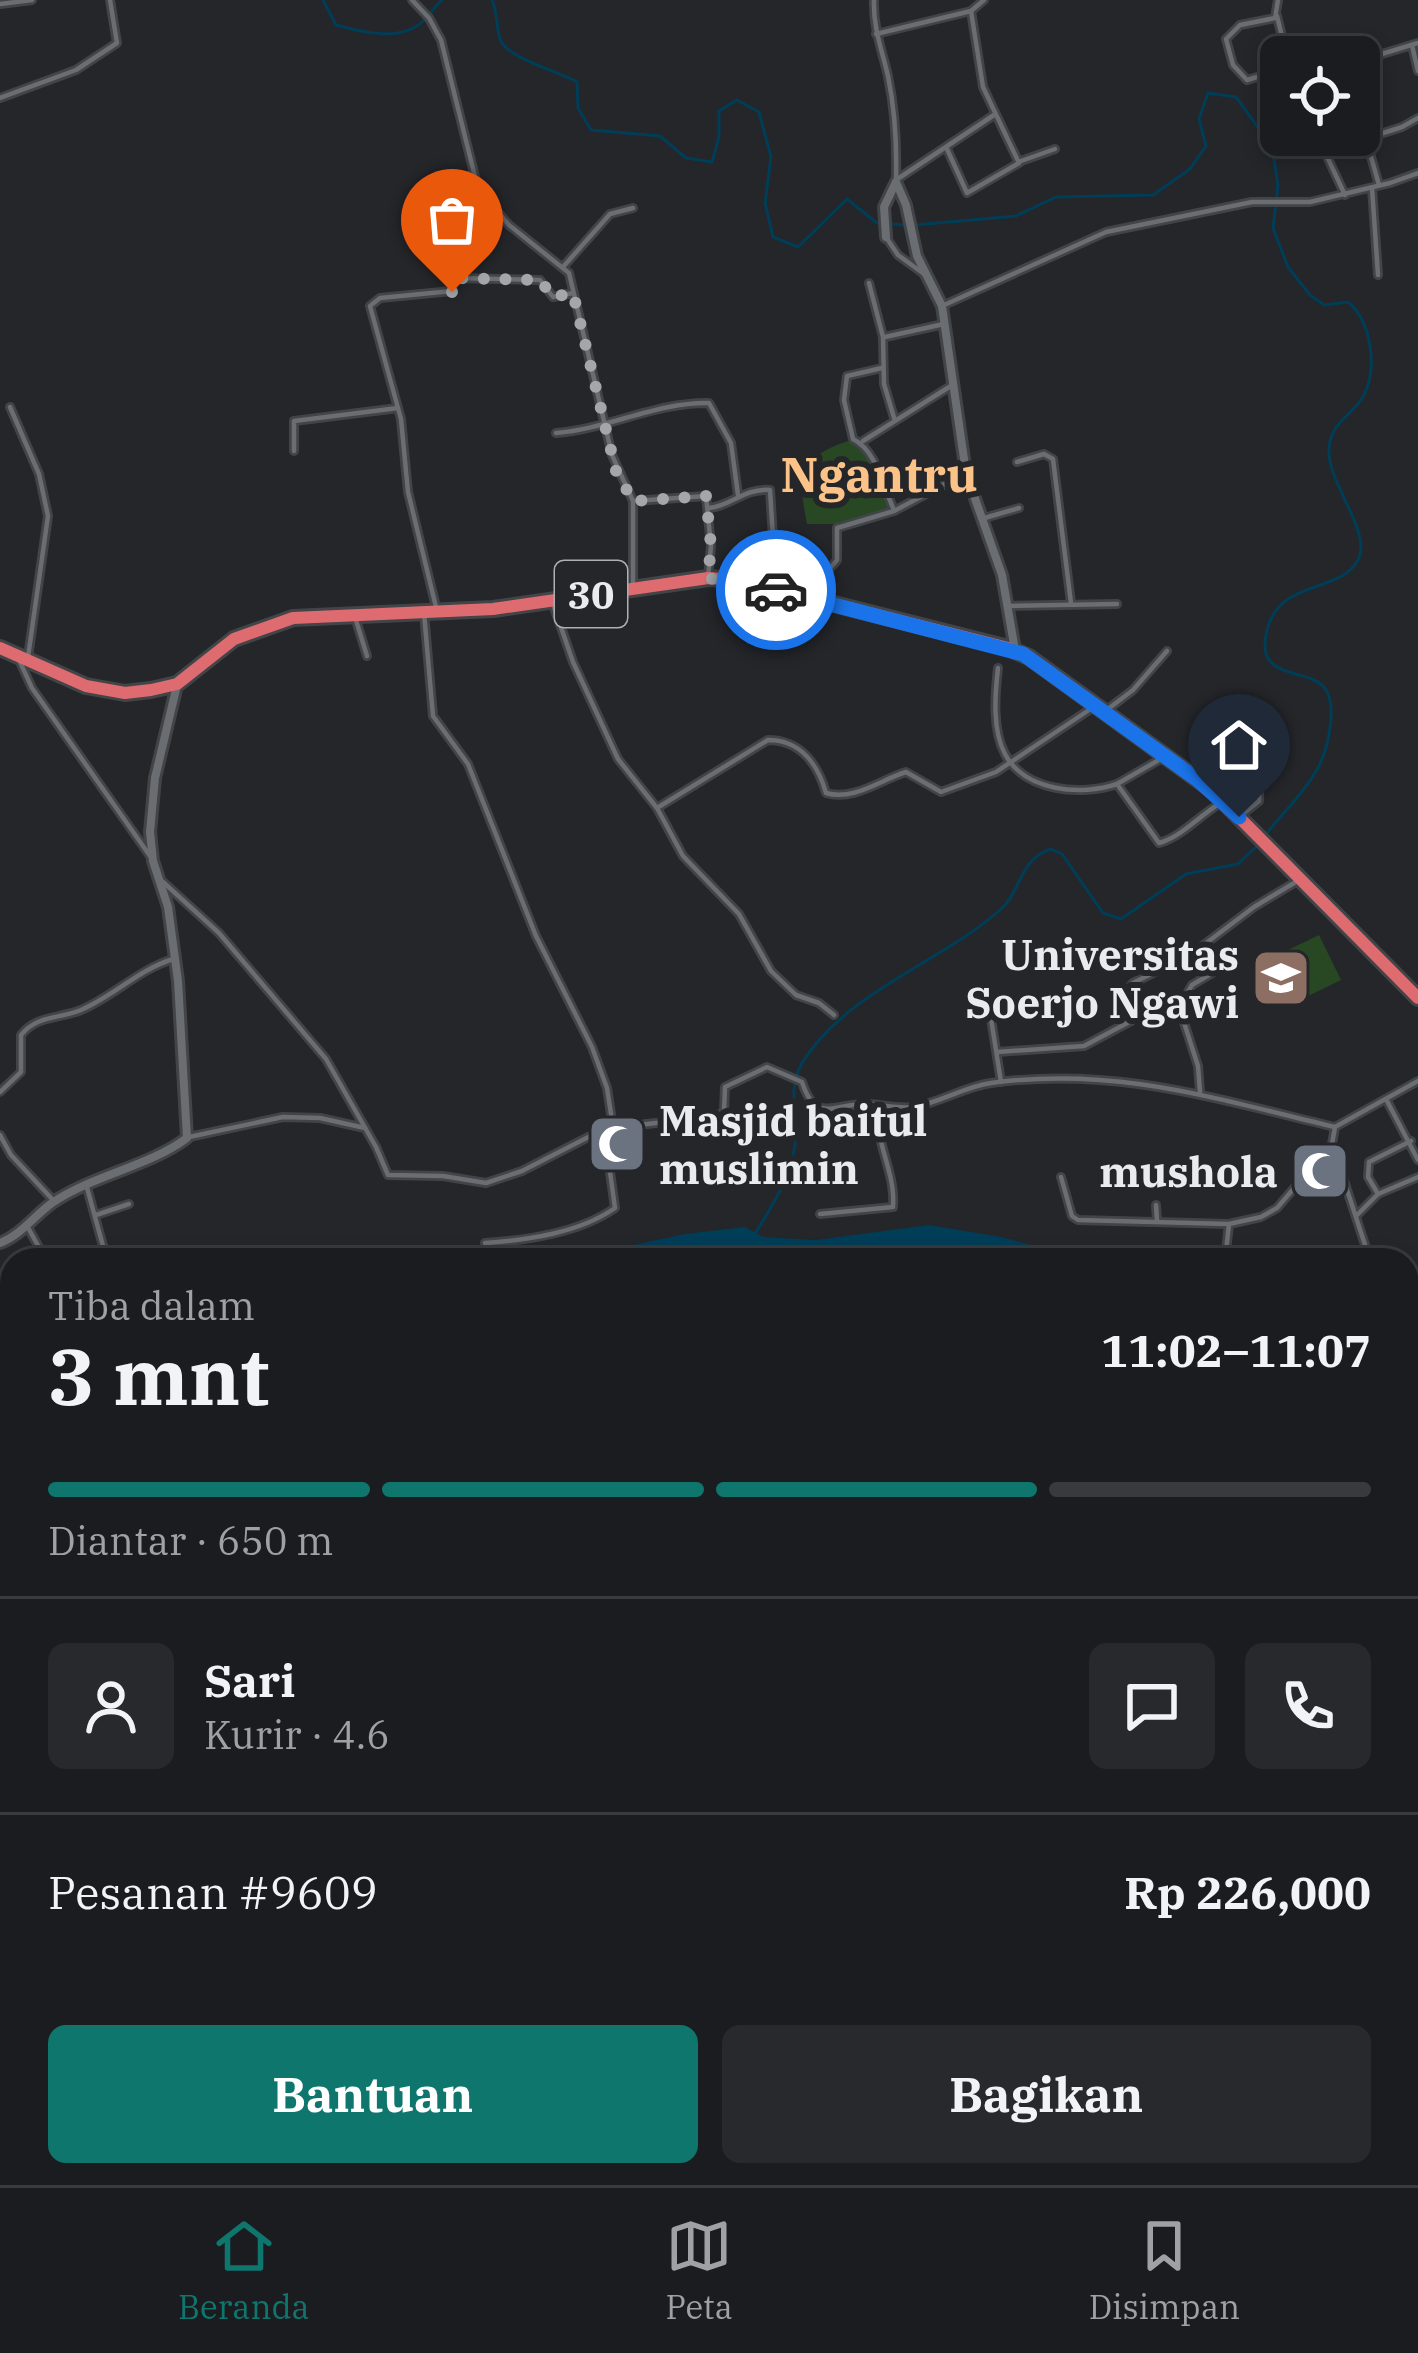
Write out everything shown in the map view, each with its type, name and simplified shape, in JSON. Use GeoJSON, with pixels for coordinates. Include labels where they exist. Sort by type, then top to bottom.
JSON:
{"type":"FeatureCollection","features":[{"type":"Feature","properties":{"kind":"highway","name":"30"},"geometry":{"type":"LineString","coordinates":[[0,648],[73,682],[111,692],[151,691],[177,683],[234,639],[293,618],[430,613],[708,578],[776,590],[1015,650],[1224,802],[1418,998]]}},
{"type":"Feature","properties":{"kind":"street"},"geometry":{"type":"LineString","coordinates":[[0,4],[32,0]]}},
{"type":"Feature","properties":{"kind":"street"},"geometry":{"type":"LineString","coordinates":[[0,98],[76,70],[117,44],[110,0]]}},
{"type":"Feature","properties":{"kind":"street"},"geometry":{"type":"LineString","coordinates":[[412,0],[429,18],[440,40],[473,176],[484,197],[520,235],[563,267],[573,293],[616,471],[633,501],[633,588]]}},
{"type":"Feature","properties":{"kind":"street"},"geometry":{"type":"LineString","coordinates":[[874,0],[876,34],[892,100],[896,181],[915,249],[942,306],[966,472],[995,550],[1015,650]]}},
{"type":"Feature","properties":{"kind":"street"},"geometry":{"type":"LineString","coordinates":[[876,34],[971,11],[984,0]]}},
{"type":"Feature","properties":{"kind":"street"},"geometry":{"type":"LineString","coordinates":[[1278,0],[1282,36]]}},
{"type":"Feature","properties":{"kind":"street"},"geometry":{"type":"LineString","coordinates":[[971,11],[983,87],[1019,163]]}},
{"type":"Feature","properties":{"kind":"street"},"geometry":{"type":"LineString","coordinates":[[1260,76],[1247,80],[1233,65],[1226,39],[1240,26],[1277,16]]}},
{"type":"Feature","properties":{"kind":"street"},"geometry":{"type":"LineString","coordinates":[[1380,55],[1415,44],[1418,70]]}},
{"type":"Feature","properties":{"kind":"street"},"geometry":{"type":"LineString","coordinates":[[927,276],[898,255],[886,237],[884,213],[896,181],[994,115]]}},
{"type":"Feature","properties":{"kind":"street"},"geometry":{"type":"LineString","coordinates":[[1380,132],[1418,118]]}},
{"type":"Feature","properties":{"kind":"street"},"geometry":{"type":"LineString","coordinates":[[947,149],[967,193],[1055,149]]}},
{"type":"Feature","properties":{"kind":"street"},"geometry":{"type":"LineString","coordinates":[[1326,156],[1345,195]]}},
{"type":"Feature","properties":{"kind":"street"},"geometry":{"type":"LineString","coordinates":[[1369,156],[1376,187],[1378,275]]}},
{"type":"Feature","properties":{"kind":"street"},"geometry":{"type":"LineString","coordinates":[[942,306],[1106,232],[1271,201],[1345,195],[1418,173]]}},
{"type":"Feature","properties":{"kind":"street"},"geometry":{"type":"LineString","coordinates":[[484,197],[464,213],[449,294],[370,303],[398,408],[430,613],[433,716],[468,764],[545,957],[592,1048],[607,1088],[613,1127]]}},
{"type":"Feature","properties":{"kind":"street"},"geometry":{"type":"LineString","coordinates":[[563,267],[610,214],[633,208]]}},
{"type":"Feature","properties":{"kind":"street"},"geometry":{"type":"LineString","coordinates":[[455,278],[540,280],[553,297],[573,293]]}},
{"type":"Feature","properties":{"kind":"street"},"geometry":{"type":"LineString","coordinates":[[869,283],[895,421]]}},
{"type":"Feature","properties":{"kind":"street"},"geometry":{"type":"LineString","coordinates":[[883,338],[944,324]]}},
{"type":"Feature","properties":{"kind":"street"},"geometry":{"type":"LineString","coordinates":[[882,368],[844,379],[850,432],[875,463],[894,511]]}},
{"type":"Feature","properties":{"kind":"street"},"geometry":{"type":"LineString","coordinates":[[861,442],[954,384]]}},
{"type":"Feature","properties":{"kind":"street"},"geometry":{"type":"LineString","coordinates":[[556,433],[661,409],[712,405],[731,443],[738,495]]}},
{"type":"Feature","properties":{"kind":"street"},"geometry":{"type":"LineString","coordinates":[[10,407],[39,474],[48,516],[39,604],[23,660],[32,688],[153,861],[161,880],[174,958],[187,1138]]}},
{"type":"Feature","properties":{"kind":"street"},"geometry":{"type":"LineString","coordinates":[[293,451],[294,421],[398,408]]}},
{"type":"Feature","properties":{"kind":"street"},"geometry":{"type":"LineString","coordinates":[[1017,462],[1044,454],[1053,459],[1071,603]]}},
{"type":"Feature","properties":{"kind":"street"},"geometry":{"type":"LineString","coordinates":[[823,602],[826,572],[837,560],[836,529],[894,511],[966,472]]}},
{"type":"Feature","properties":{"kind":"street"},"geometry":{"type":"LineString","coordinates":[[709,508],[764,488],[772,492],[776,590]]}},
{"type":"Feature","properties":{"kind":"street"},"geometry":{"type":"LineString","coordinates":[[633,501],[704,494],[711,546],[708,578]]}},
{"type":"Feature","properties":{"kind":"street"},"geometry":{"type":"LineString","coordinates":[[982,519],[1019,508]]}},
{"type":"Feature","properties":{"kind":"street"},"geometry":{"type":"LineString","coordinates":[[552,600],[566,645],[610,745],[656,808],[683,856],[745,921],[771,971],[796,995],[819,1003],[834,1015]]}},
{"type":"Feature","properties":{"kind":"street"},"geometry":{"type":"LineString","coordinates":[[1009,606],[1117,604]]}},
{"type":"Feature","properties":{"kind":"street"},"geometry":{"type":"LineString","coordinates":[[355,617],[367,656]]}},
{"type":"Feature","properties":{"kind":"street"},"geometry":{"type":"LineString","coordinates":[[656,808],[768,740],[786,742],[811,759],[820,769],[826,793],[833,796],[865,790],[906,772],[941,792],[985,778],[1133,690],[1167,651]]}},
{"type":"Feature","properties":{"kind":"street"},"geometry":{"type":"LineString","coordinates":[[998,668],[994,700],[1004,753],[1031,779],[1050,787],[1096,791],[1165,757]]}},
{"type":"Feature","properties":{"kind":"street"},"geometry":{"type":"LineString","coordinates":[[153,861],[152,798],[177,683]]}},
{"type":"Feature","properties":{"kind":"street"},"geometry":{"type":"LineString","coordinates":[[1212,714],[1248,758],[1260,789],[1259,801],[1239,817]]}},
{"type":"Feature","properties":{"kind":"street"},"geometry":{"type":"LineString","coordinates":[[1117,784],[1161,843],[1224,802]]}},
{"type":"Feature","properties":{"kind":"street"},"geometry":{"type":"LineString","coordinates":[[997,1052],[1098,1042],[1131,1021],[1126,991],[1132,983],[1208,944],[1254,907],[1300,879]]}},
{"type":"Feature","properties":{"kind":"street"},"geometry":{"type":"LineString","coordinates":[[161,880],[219,933],[326,1059],[386,1174],[478,1183],[521,1171],[604,1129],[673,1121],[697,1124],[724,1112],[727,1085],[767,1067],[802,1082],[810,1102],[822,1110],[920,1106],[952,1092],[1001,1082],[1111,1081],[1200,1092],[1335,1126],[1418,1081]]}},
{"type":"Feature","properties":{"kind":"street"},"geometry":{"type":"LineString","coordinates":[[1200,1092],[1198,1066],[1179,1007],[1187,990],[1219,969],[1208,944]]}},
{"type":"Feature","properties":{"kind":"street"},"geometry":{"type":"LineString","coordinates":[[0,1092],[21,1072],[21,1035],[30,1025],[109,997],[143,972],[174,958]]}},
{"type":"Feature","properties":{"kind":"street"},"geometry":{"type":"LineString","coordinates":[[987,993],[1001,1082]]}},
{"type":"Feature","properties":{"kind":"street"},"geometry":{"type":"LineString","coordinates":[[1386,1099],[1418,1160]]}},
{"type":"Feature","properties":{"kind":"street"},"geometry":{"type":"LineString","coordinates":[[820,1214],[893,1207],[893,1180],[876,1124],[879,1106]]}},
{"type":"Feature","properties":{"kind":"street"},"geometry":{"type":"LineString","coordinates":[[0,1243],[86,1184],[187,1138],[283,1117],[320,1118],[365,1128]]}},
{"type":"Feature","properties":{"kind":"street"},"geometry":{"type":"LineString","coordinates":[[1335,1126],[1332,1144],[1367,1248]]}},
{"type":"Feature","properties":{"kind":"street"},"geometry":{"type":"LineString","coordinates":[[485,1244],[520,1241],[582,1225],[615,1208],[604,1129]]}},
{"type":"Feature","properties":{"kind":"street"},"geometry":{"type":"LineString","coordinates":[[0,1135],[11,1155],[54,1202]]}},
{"type":"Feature","properties":{"kind":"street"},"geometry":{"type":"LineString","coordinates":[[1378,1194],[1368,1177],[1369,1162],[1411,1141]]}},
{"type":"Feature","properties":{"kind":"street"},"geometry":{"type":"LineString","coordinates":[[1060,1178],[1075,1219],[1229,1224],[1262,1217],[1277,1208],[1332,1144]]}},
{"type":"Feature","properties":{"kind":"street"},"geometry":{"type":"LineString","coordinates":[[1357,1215],[1378,1194],[1418,1177]]}},
{"type":"Feature","properties":{"kind":"street"},"geometry":{"type":"LineString","coordinates":[[86,1184],[104,1248]]}},
{"type":"Feature","properties":{"kind":"street"},"geometry":{"type":"LineString","coordinates":[[96,1215],[129,1204]]}},
{"type":"Feature","properties":{"kind":"street"},"geometry":{"type":"LineString","coordinates":[[1156,1205],[1157,1221]]}},
{"type":"Feature","properties":{"kind":"street"},"geometry":{"type":"LineString","coordinates":[[26,1224],[39,1248]]}},
{"type":"Feature","properties":{"kind":"street"},"geometry":{"type":"LineString","coordinates":[[1226,1248],[1229,1224]]}},
{"type":"Feature","properties":{"kind":"green space"},"geometry":{"type":"Polygon","coordinates":[[[848,441],[869,461],[891,509],[839,524],[807,524],[802,494],[805,472],[819,455],[848,441]]]}},
{"type":"Feature","properties":{"kind":"green space"},"geometry":{"type":"Polygon","coordinates":[[[1319,935],[1341,980],[1304,998],[1282,953],[1319,935]]]}},
{"type":"Feature","properties":{"kind":"water"},"geometry":{"type":"Polygon","coordinates":[[[929,1225],[1043,1248],[619,1248],[745,1227],[763,1237],[816,1240],[929,1225]]]}},
{"type":"Feature","properties":{"kind":"waterway"},"geometry":{"type":"LineString","coordinates":[[323,0],[336,25],[380,34],[413,28],[442,0]]}},
{"type":"Feature","properties":{"kind":"waterway"},"geometry":{"type":"LineString","coordinates":[[492,0],[504,46],[577,82],[578,108],[591,130],[660,136],[686,158],[712,162],[719,111],[737,100],[759,112],[771,157],[765,203],[773,237],[798,247],[847,199],[877,223],[906,225]]}},
{"type":"Feature","properties":{"kind":"waterway"},"geometry":{"type":"LineString","coordinates":[[915,225],[1016,216],[1056,197],[1153,195],[1190,169],[1206,146],[1199,119],[1208,93],[1236,97],[1272,147],[1278,185],[1273,228],[1288,267],[1324,305],[1348,302],[1356,310],[1367,332],[1371,371],[1364,395],[1334,431],[1329,448],[1334,476],[1359,535],[1358,560],[1338,578],[1284,602],[1267,630],[1268,658],[1283,670],[1323,686],[1331,714],[1319,766],[1263,838]]}},
{"type":"Feature","properties":{"kind":"waterway"},"geometry":{"type":"LineString","coordinates":[[753,1237],[789,1170],[796,1135],[795,1083],[802,1063],[843,1016],[1000,910],[1033,860],[1051,849],[1062,854],[1103,913],[1121,919],[1186,874],[1238,864],[1257,846]]}},
{"type":"Feature","properties":{"kind":"way so far"},"geometry":{"type":"LineString","coordinates":[[452,292],[455,278],[540,280],[553,297],[573,293],[616,471],[633,501],[706,496],[711,546],[708,578],[776,590]]}},
{"type":"Feature","properties":{"kind":"place","name":"Universitas Soerjo Ngawi"},"geometry":{"type":"Point","coordinates":[1281,978]}},
{"type":"Feature","properties":{"kind":"place","name":"Masjid baitul muslimin"},"geometry":{"type":"Point","coordinates":[617,1144]}},
{"type":"Feature","properties":{"kind":"place","name":"mushola"},"geometry":{"type":"Point","coordinates":[1320,1171]}},
{"type":"Feature","properties":{"kind":"district","name":"Ngantru"},"geometry":{"type":"Point","coordinates":[879,474]}},
{"type":"Feature","properties":{"kind":"route"},"geometry":{"type":"LineString","coordinates":[[776,590],[1023,654],[1212,790],[1239,817]]}}]}
